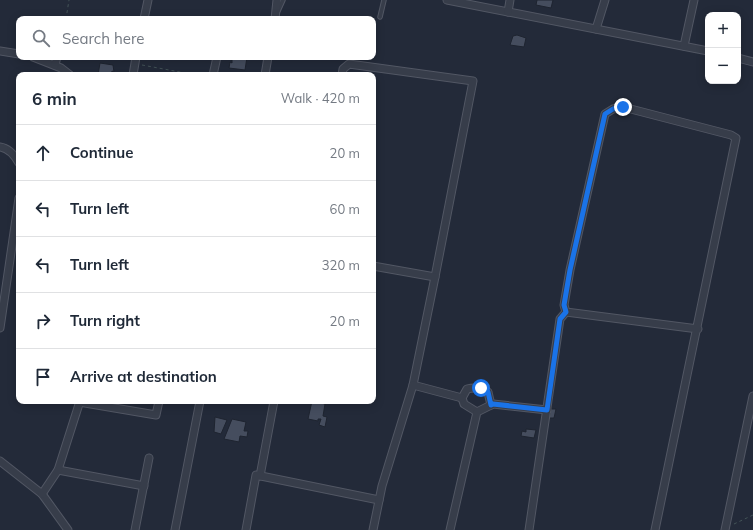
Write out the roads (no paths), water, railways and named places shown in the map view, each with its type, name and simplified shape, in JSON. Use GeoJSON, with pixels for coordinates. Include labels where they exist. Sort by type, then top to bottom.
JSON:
{"type":"FeatureCollection","features":[{"type":"Feature","properties":{"kind":"street"},"geometry":{"type":"LineString","coordinates":[[145,16],[148,0]]}},
{"type":"Feature","properties":{"kind":"street"},"geometry":{"type":"LineString","coordinates":[[275,16],[276,0]]}},
{"type":"Feature","properties":{"kind":"street"},"geometry":{"type":"LineString","coordinates":[[447,0],[705,50]]}},
{"type":"Feature","properties":{"kind":"street"},"geometry":{"type":"LineString","coordinates":[[508,12],[510,0]]}},
{"type":"Feature","properties":{"kind":"street"},"geometry":{"type":"LineString","coordinates":[[596,29],[605,0]]}},
{"type":"Feature","properties":{"kind":"street"},"geometry":{"type":"LineString","coordinates":[[684,46],[694,0]]}},
{"type":"Feature","properties":{"kind":"street"},"geometry":{"type":"LineString","coordinates":[[0,50],[16,53]]}},
{"type":"Feature","properties":{"kind":"street"},"geometry":{"type":"LineString","coordinates":[[741,59],[753,62]]}},
{"type":"Feature","properties":{"kind":"street"},"geometry":{"type":"LineString","coordinates":[[41,60],[54,65],[65,72]]}},
{"type":"Feature","properties":{"kind":"street"},"geometry":{"type":"LineString","coordinates":[[54,65],[56,60]]}},
{"type":"Feature","properties":{"kind":"street"},"geometry":{"type":"LineString","coordinates":[[134,72],[136,60]]}},
{"type":"Feature","properties":{"kind":"street"},"geometry":{"type":"LineString","coordinates":[[214,72],[216,60]]}},
{"type":"Feature","properties":{"kind":"street"},"geometry":{"type":"LineString","coordinates":[[266,72],[268,60]]}},
{"type":"Feature","properties":{"kind":"street"},"geometry":{"type":"LineString","coordinates":[[342,72],[343,69],[349,64],[473,81],[413,385],[400,424],[379,500],[373,530]]}},
{"type":"Feature","properties":{"kind":"street"},"geometry":{"type":"LineString","coordinates":[[566,312],[564,305],[570,270],[605,114],[613,109],[623,107],[731,134],[736,138],[698,329],[654,530]]}},
{"type":"Feature","properties":{"kind":"street"},"geometry":{"type":"LineString","coordinates":[[0,147],[4,147],[16,158]]}},
{"type":"Feature","properties":{"kind":"street"},"geometry":{"type":"LineString","coordinates":[[0,328],[16,219]]}},
{"type":"Feature","properties":{"kind":"street"},"geometry":{"type":"LineString","coordinates":[[376,267],[435,277]]}},
{"type":"Feature","properties":{"kind":"street"},"geometry":{"type":"LineString","coordinates":[[566,312],[698,329]]}},
{"type":"Feature","properties":{"kind":"street"},"geometry":{"type":"LineString","coordinates":[[530,530],[560,319],[566,312]]}},
{"type":"Feature","properties":{"kind":"street"},"geometry":{"type":"LineString","coordinates":[[413,385],[462,398]]}},
{"type":"Feature","properties":{"kind":"street"},"geometry":{"type":"LineString","coordinates":[[462,398],[467,390],[474,387],[481,388],[488,392],[491,405]]}},
{"type":"Feature","properties":{"kind":"street"},"geometry":{"type":"LineString","coordinates":[[725,529],[753,396]]}},
{"type":"Feature","properties":{"kind":"street"},"geometry":{"type":"LineString","coordinates":[[462,398],[464,404],[477,412]]}},
{"type":"Feature","properties":{"kind":"street"},"geometry":{"type":"LineString","coordinates":[[42,494],[58,470],[79,404]]}},
{"type":"Feature","properties":{"kind":"street"},"geometry":{"type":"LineString","coordinates":[[92,404],[156,415],[158,404]]}},
{"type":"Feature","properties":{"kind":"street"},"geometry":{"type":"LineString","coordinates":[[175,530],[199,404]]}},
{"type":"Feature","properties":{"kind":"street"},"geometry":{"type":"LineString","coordinates":[[260,476],[273,404]]}},
{"type":"Feature","properties":{"kind":"street"},"geometry":{"type":"LineString","coordinates":[[477,412],[493,404],[547,410]]}},
{"type":"Feature","properties":{"kind":"street"},"geometry":{"type":"LineString","coordinates":[[450,530],[477,412]]}},
{"type":"Feature","properties":{"kind":"street"},"geometry":{"type":"LineString","coordinates":[[135,530],[149,458]]}},
{"type":"Feature","properties":{"kind":"street"},"geometry":{"type":"LineString","coordinates":[[0,461],[42,494],[68,530]]}},
{"type":"Feature","properties":{"kind":"street"},"geometry":{"type":"LineString","coordinates":[[58,470],[144,486]]}},
{"type":"Feature","properties":{"kind":"street"},"geometry":{"type":"LineString","coordinates":[[246,530],[256,475],[379,500]]}},
{"type":"Feature","properties":{"kind":"lane"},"geometry":{"type":"LineString","coordinates":[[276,16],[283,0]]}},
{"type":"Feature","properties":{"kind":"lane"},"geometry":{"type":"LineString","coordinates":[[380,17],[384,0]]}}]}
